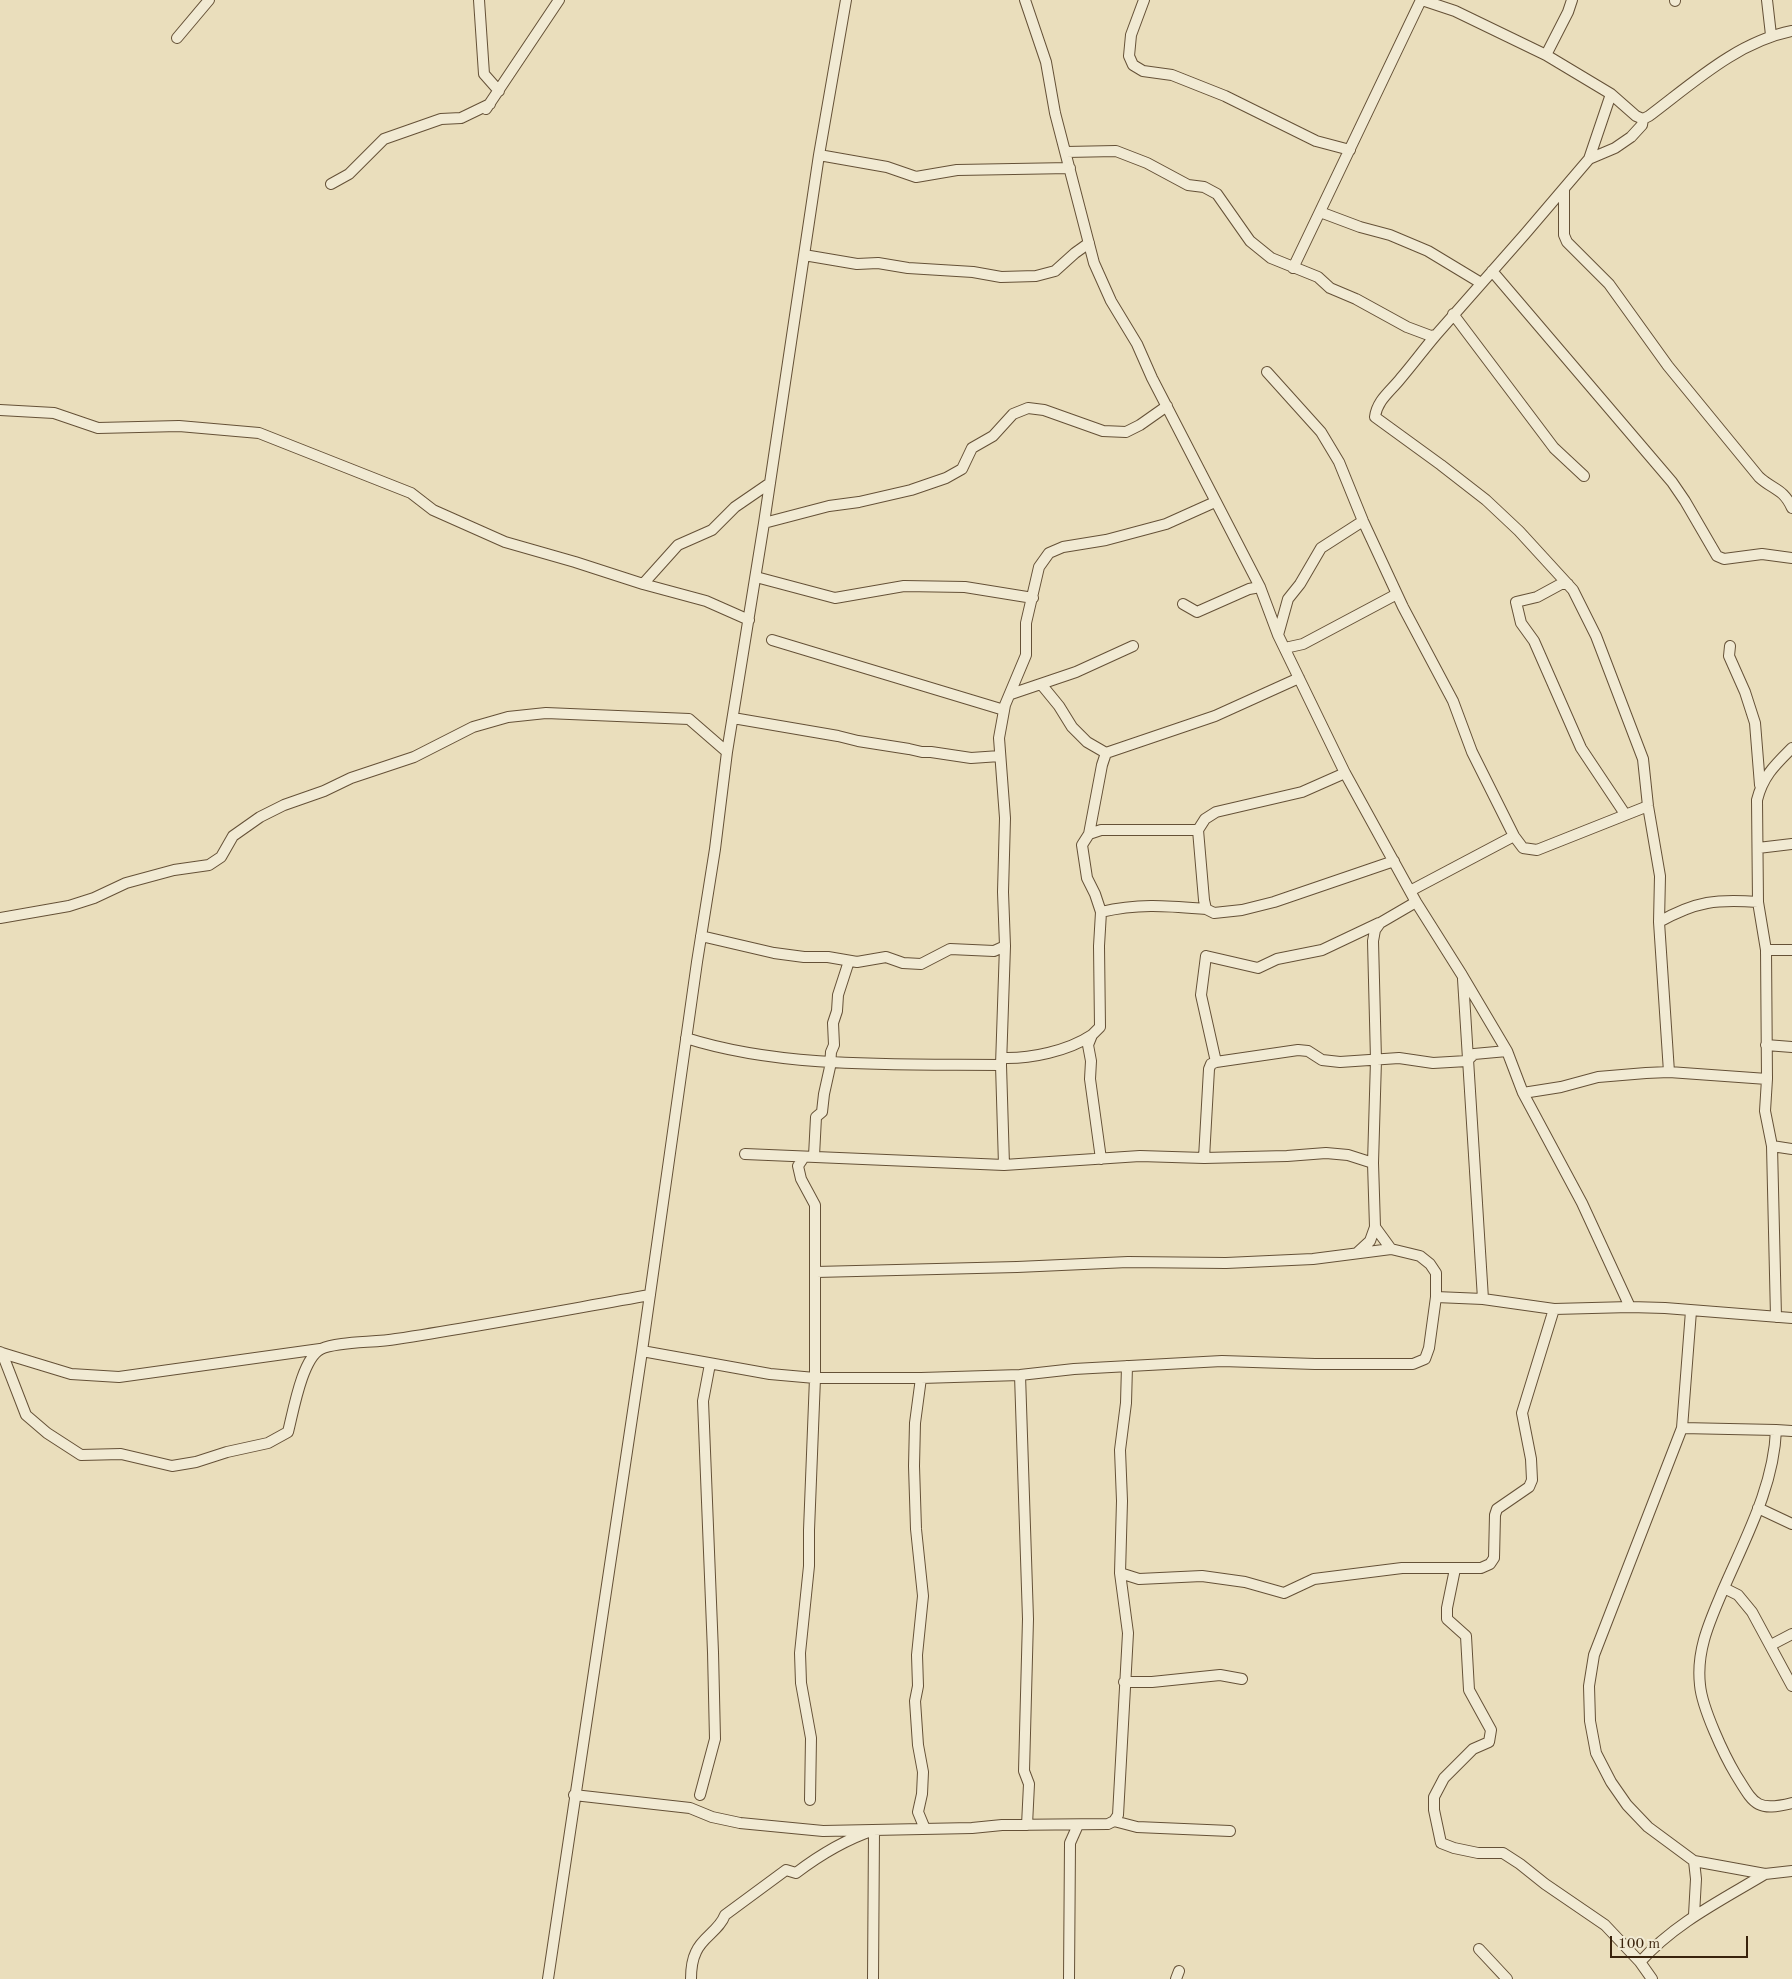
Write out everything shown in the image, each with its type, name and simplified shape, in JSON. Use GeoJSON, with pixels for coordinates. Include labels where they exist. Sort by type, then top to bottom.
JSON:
{"type":"FeatureCollection","features":[{"type":"Feature","properties":{"kind":"street"},"geometry":{"type":"LineString","coordinates":[[177,38],[209,0]]}},
{"type":"Feature","properties":{"kind":"street"},"geometry":{"type":"LineString","coordinates":[[479,0],[484,74],[499,91]]}},
{"type":"Feature","properties":{"kind":"street"},"geometry":{"type":"LineString","coordinates":[[331,184],[349,174],[384,139],[441,119],[461,118],[488,107],[559,0]]}},
{"type":"Feature","properties":{"kind":"street"},"geometry":{"type":"LineString","coordinates":[[548,1979],[574,1795],[642,1351],[715,848],[727,752],[756,577],[819,155],[846,0]]}},
{"type":"Feature","properties":{"kind":"street"},"geometry":{"type":"LineString","coordinates":[[1024,0],[1046,62],[1055,113],[1094,263],[1111,301],[1137,344],[1166,406],[1260,587],[1278,635],[1346,773],[1416,902],[1507,1051],[1523,1093],[1582,1203],[1630,1307]]}},
{"type":"Feature","properties":{"kind":"street"},"geometry":{"type":"LineString","coordinates":[[1144,0],[1131,35],[1130,56],[1133,65],[1143,71],[1172,75],[1225,96],[1316,141],[1350,150]]}},
{"type":"Feature","properties":{"kind":"street"},"geometry":{"type":"LineString","coordinates":[[1294,268],[1422,0],[1455,11],[1546,54],[1611,94],[1636,116],[1643,119],[1718,63],[1771,35],[1792,30]]}},
{"type":"Feature","properties":{"kind":"street"},"geometry":{"type":"LineString","coordinates":[[1546,54],[1568,12],[1572,0]]}},
{"type":"Feature","properties":{"kind":"street"},"geometry":{"type":"LineString","coordinates":[[1767,0],[1771,35]]}},
{"type":"Feature","properties":{"kind":"street"},"geometry":{"type":"LineString","coordinates":[[1611,94],[1589,158],[1564,189],[1453,314],[1399,381],[1384,396],[1375,417],[1441,464],[1486,500],[1519,531],[1573,590],[1596,636],[1643,759],[1648,806],[1660,876],[1659,922],[1669,1072]]}},
{"type":"Feature","properties":{"kind":"street"},"geometry":{"type":"LineString","coordinates":[[1589,158],[1615,148],[1642,125],[1643,119]]}},
{"type":"Feature","properties":{"kind":"street"},"geometry":{"type":"LineString","coordinates":[[1066,152],[1116,151],[1146,163],[1188,185],[1204,187],[1217,194],[1250,241],[1271,258],[1318,277],[1330,288],[1356,299],[1407,327],[1430,336],[1436,335]]}},
{"type":"Feature","properties":{"kind":"street"},"geometry":{"type":"LineString","coordinates":[[819,155],[887,167],[916,177],[957,170],[1070,168]]}},
{"type":"Feature","properties":{"kind":"street"},"geometry":{"type":"LineString","coordinates":[[1564,189],[1564,236],[1567,242],[1609,284],[1668,366],[1759,477],[1765,483],[1779,490],[1792,508]]}},
{"type":"Feature","properties":{"kind":"street"},"geometry":{"type":"LineString","coordinates":[[1320,212],[1360,227],[1390,235],[1428,251],[1481,283]]}},
{"type":"Feature","properties":{"kind":"street"},"geometry":{"type":"LineString","coordinates":[[804,255],[857,264],[878,263],[908,268],[963,271],[1001,277],[1036,276],[1055,271],[1089,243]]}},
{"type":"Feature","properties":{"kind":"street"},"geometry":{"type":"LineString","coordinates":[[1492,271],[1672,482],[1686,501],[1717,556],[1724,558],[1762,554],[1792,558]]}},
{"type":"Feature","properties":{"kind":"street"},"geometry":{"type":"LineString","coordinates":[[1453,314],[1554,448],[1584,476]]}},
{"type":"Feature","properties":{"kind":"street"},"geometry":{"type":"LineString","coordinates":[[1267,372],[1321,432],[1339,462],[1363,521],[1397,594],[1453,701],[1472,752],[1514,836],[1523,848],[1537,850],[1648,806]]}},
{"type":"Feature","properties":{"kind":"street"},"geometry":{"type":"LineString","coordinates":[[764,523],[829,506],[859,502],[911,490],[946,478],[962,470],[972,448],[992,436],[1013,414],[1028,408],[1044,410],[1103,431],[1126,432],[1166,406]]}},
{"type":"Feature","properties":{"kind":"street"},"geometry":{"type":"LineString","coordinates":[[0,410],[54,413],[98,428],[179,426],[259,433],[411,492],[433,510],[505,542],[706,602],[749,620]]}},
{"type":"Feature","properties":{"kind":"street"},"geometry":{"type":"LineString","coordinates":[[643,584],[678,545],[712,530],[734,508],[770,483]]}},
{"type":"Feature","properties":{"kind":"street"},"geometry":{"type":"LineString","coordinates":[[1004,1165],[1001,1062],[1005,946],[1003,892],[1005,818],[999,738],[1004,710],[1026,656],[1026,623],[1039,567],[1049,553],[1063,547],[1106,540],[1166,524],[1215,502]]}},
{"type":"Feature","properties":{"kind":"street"},"geometry":{"type":"LineString","coordinates":[[1278,635],[1288,599],[1300,584],[1321,548],[1363,521]]}},
{"type":"Feature","properties":{"kind":"street"},"geometry":{"type":"LineString","coordinates":[[756,577],[835,598],[904,586],[966,586],[1033,598]]}},
{"type":"Feature","properties":{"kind":"street"},"geometry":{"type":"LineString","coordinates":[[1568,584],[1561,584],[1537,597],[1516,602],[1521,623],[1534,641],[1581,748],[1625,814]]}},
{"type":"Feature","properties":{"kind":"street"},"geometry":{"type":"LineString","coordinates":[[1183,604],[1197,612],[1250,589],[1260,587]]}},
{"type":"Feature","properties":{"kind":"street"},"geometry":{"type":"LineString","coordinates":[[1285,648],[1303,644],[1397,594]]}},
{"type":"Feature","properties":{"kind":"street"},"geometry":{"type":"LineString","coordinates":[[772,640],[1004,710]]}},
{"type":"Feature","properties":{"kind":"street"},"geometry":{"type":"LineString","coordinates":[[1011,694],[1076,672],[1132,646]]}},
{"type":"Feature","properties":{"kind":"street"},"geometry":{"type":"LineString","coordinates":[[1730,646],[1729,656],[1745,692],[1755,723],[1760,785],[1757,800],[1758,902],[1766,950],[1768,1079],[1765,1111],[1772,1146],[1776,1318]]}},
{"type":"Feature","properties":{"kind":"street"},"geometry":{"type":"LineString","coordinates":[[1106,753],[1215,716],[1299,678]]}},
{"type":"Feature","properties":{"kind":"street"},"geometry":{"type":"LineString","coordinates":[[1041,684],[1059,706],[1072,727],[1088,742],[1106,753]]}},
{"type":"Feature","properties":{"kind":"street"},"geometry":{"type":"LineString","coordinates":[[0,918],[69,906],[94,898],[126,883],[174,870],[209,865],[221,857],[233,836],[260,817],[284,805],[324,791],[351,778],[414,757],[473,727],[508,717],[546,713],[689,719],[727,752]]}},
{"type":"Feature","properties":{"kind":"street"},"geometry":{"type":"LineString","coordinates":[[733,718],[922,752],[971,758],[1000,756]]}},
{"type":"Feature","properties":{"kind":"street"},"geometry":{"type":"LineString","coordinates":[[1760,785],[1769,772],[1792,748]]}},
{"type":"Feature","properties":{"kind":"street"},"geometry":{"type":"LineString","coordinates":[[686,1038],[724,1049],[783,1058],[865,1063],[1001,1062],[1078,1044],[1092,1035],[1100,1027],[1098,946],[1101,912],[1087,878],[1082,845],[1089,834],[1106,753]]}},
{"type":"Feature","properties":{"kind":"street"},"geometry":{"type":"LineString","coordinates":[[1206,909],[1198,830],[1205,819],[1216,812],[1302,792],[1346,773]]}},
{"type":"Feature","properties":{"kind":"street"},"geometry":{"type":"LineString","coordinates":[[1089,834],[1101,830],[1198,830]]}},
{"type":"Feature","properties":{"kind":"street"},"geometry":{"type":"LineString","coordinates":[[1410,891],[1514,836]]}},
{"type":"Feature","properties":{"kind":"street"},"geometry":{"type":"LineString","coordinates":[[1758,848],[1792,844]]}},
{"type":"Feature","properties":{"kind":"street"},"geometry":{"type":"LineString","coordinates":[[1101,912],[1122,907],[1155,905],[1206,909],[1214,913],[1242,910],[1274,902],[1394,862]]}},
{"type":"Feature","properties":{"kind":"street"},"geometry":{"type":"LineString","coordinates":[[1659,922],[1676,912],[1702,903],[1726,900],[1758,902]]}},
{"type":"Feature","properties":{"kind":"street"},"geometry":{"type":"LineString","coordinates":[[1216,1062],[1201,995],[1206,956],[1258,968],[1277,959],[1322,950],[1380,923],[1416,902]]}},
{"type":"Feature","properties":{"kind":"street"},"geometry":{"type":"LineString","coordinates":[[1357,1253],[1370,1241],[1375,1227],[1373,1163],[1376,1060],[1373,941],[1374,930],[1380,923]]}},
{"type":"Feature","properties":{"kind":"street"},"geometry":{"type":"LineString","coordinates":[[701,936],[774,953],[857,962],[886,957],[903,962],[921,964],[950,949],[994,952],[1005,946]]}},
{"type":"Feature","properties":{"kind":"street"},"geometry":{"type":"LineString","coordinates":[[1766,950],[1792,950]]}},
{"type":"Feature","properties":{"kind":"street"},"geometry":{"type":"LineString","coordinates":[[810,1800],[811,1738],[801,1683],[800,1653],[809,1566],[808,1530],[815,1378],[815,1205],[801,1179],[798,1166],[809,1156],[816,1118],[822,1112],[831,1052],[834,1045],[833,1023],[837,1011],[838,995],[849,961]]}},
{"type":"Feature","properties":{"kind":"street"},"geometry":{"type":"LineString","coordinates":[[1462,975],[1483,1300]]}},
{"type":"Feature","properties":{"kind":"street"},"geometry":{"type":"LineString","coordinates":[[1092,1035],[1088,1044],[1091,1061],[1090,1079],[1101,1159]]}},
{"type":"Feature","properties":{"kind":"street"},"geometry":{"type":"LineString","coordinates":[[1766,1045],[1792,1047]]}},
{"type":"Feature","properties":{"kind":"street"},"geometry":{"type":"LineString","coordinates":[[1204,1158],[1209,1069],[1211,1064],[1216,1062],[1298,1050],[1308,1051],[1322,1060],[1340,1062],[1399,1058],[1433,1063],[1467,1061],[1474,1054],[1507,1051]]}},
{"type":"Feature","properties":{"kind":"street"},"geometry":{"type":"LineString","coordinates":[[1523,1093],[1598,1077],[1669,1072],[1768,1079]]}},
{"type":"Feature","properties":{"kind":"street"},"geometry":{"type":"LineString","coordinates":[[1772,1146],[1792,1148]]}},
{"type":"Feature","properties":{"kind":"street"},"geometry":{"type":"LineString","coordinates":[[744,1154],[809,1156],[849,1160],[1004,1165],[1140,1156],[1204,1158],[1326,1154],[1348,1155],[1373,1163]]}},
{"type":"Feature","properties":{"kind":"street"},"geometry":{"type":"LineString","coordinates":[[1375,1227],[1391,1249]]}},
{"type":"Feature","properties":{"kind":"street"},"geometry":{"type":"LineString","coordinates":[[642,1351],[770,1374],[815,1378],[921,1378],[1020,1375],[1074,1369],[1222,1361],[1315,1364],[1413,1364],[1425,1359],[1429,1348],[1436,1297],[1436,1274],[1430,1264],[1420,1256],[1391,1249],[1314,1259],[1226,1263],[1120,1262],[1017,1267],[816,1272]]}},
{"type":"Feature","properties":{"kind":"street"},"geometry":{"type":"LineString","coordinates":[[1,1353],[71,1374],[119,1377],[339,1345],[394,1340],[650,1295]]}},
{"type":"Feature","properties":{"kind":"street"},"geometry":{"type":"LineString","coordinates":[[1436,1297],[1483,1300],[1554,1309],[1630,1307],[1792,1318]]}},
{"type":"Feature","properties":{"kind":"street"},"geometry":{"type":"LineString","coordinates":[[1120,1573],[1139,1578],[1202,1576],[1245,1582],[1284,1593],[1314,1579],[1402,1568],[1455,1570],[1481,1568],[1493,1562],[1495,1515],[1497,1509],[1529,1488],[1532,1480],[1531,1459],[1522,1413],[1554,1309]]}},
{"type":"Feature","properties":{"kind":"street"},"geometry":{"type":"LineString","coordinates":[[1691,1311],[1682,1428],[1594,1655],[1589,1686],[1590,1721],[1596,1753],[1611,1782],[1627,1805],[1648,1827],[1694,1861],[1765,1874],[1792,1871]]}},
{"type":"Feature","properties":{"kind":"street"},"geometry":{"type":"LineString","coordinates":[[1,1353],[26,1415],[47,1433],[81,1455],[121,1454],[172,1466],[268,1444],[288,1432],[300,1384],[310,1360],[320,1349]]}},
{"type":"Feature","properties":{"kind":"street"},"geometry":{"type":"LineString","coordinates":[[700,1795],[714,1739],[713,1652],[704,1401],[710,1364]]}},
{"type":"Feature","properties":{"kind":"street"},"geometry":{"type":"LineString","coordinates":[[574,1795],[690,1808],[712,1817],[740,1823],[823,1831],[1108,1824],[1114,1821],[1118,1815],[1128,1633],[1120,1573],[1122,1501],[1120,1450],[1126,1403],[1126,1366]]}},
{"type":"Feature","properties":{"kind":"street"},"geometry":{"type":"LineString","coordinates":[[1020,1375],[1028,1619],[1024,1771],[1029,1784],[1027,1825]]}},
{"type":"Feature","properties":{"kind":"street"},"geometry":{"type":"LineString","coordinates":[[921,1378],[915,1423],[914,1466],[916,1529],[922,1596],[917,1655],[918,1686],[915,1700],[918,1745],[923,1772],[922,1794],[918,1812],[925,1829]]}},
{"type":"Feature","properties":{"kind":"street"},"geometry":{"type":"LineString","coordinates":[[1682,1428],[1792,1431]]}},
{"type":"Feature","properties":{"kind":"street"},"geometry":{"type":"LineString","coordinates":[[1776,1430],[1774,1459],[1758,1508],[1702,1641],[1700,1684],[1705,1709],[1733,1770],[1752,1801],[1772,1808],[1792,1803]]}},
{"type":"Feature","properties":{"kind":"street"},"geometry":{"type":"LineString","coordinates":[[1758,1508],[1792,1524]]}},
{"type":"Feature","properties":{"kind":"street"},"geometry":{"type":"LineString","coordinates":[[1455,1570],[1447,1608],[1447,1619],[1466,1636],[1469,1690],[1491,1730],[1489,1742],[1473,1749],[1444,1778],[1434,1797],[1434,1810],[1441,1843],[1478,1853],[1503,1853],[1605,1925],[1640,1962],[1652,1979]]}},
{"type":"Feature","properties":{"kind":"street"},"geometry":{"type":"LineString","coordinates":[[1724,1588],[1738,1595],[1746,1603],[1771,1645],[1792,1686]]}},
{"type":"Feature","properties":{"kind":"street"},"geometry":{"type":"LineString","coordinates":[[1771,1645],[1792,1634]]}},
{"type":"Feature","properties":{"kind":"street"},"geometry":{"type":"LineString","coordinates":[[1124,1682],[1152,1682],[1220,1675],[1242,1679]]}},
{"type":"Feature","properties":{"kind":"street"},"geometry":{"type":"LineString","coordinates":[[1114,1821],[1137,1828],[1230,1831]]}},
{"type":"Feature","properties":{"kind":"street"},"geometry":{"type":"LineString","coordinates":[[1069,1979],[1070,1843],[1078,1825]]}},
{"type":"Feature","properties":{"kind":"street"},"geometry":{"type":"LineString","coordinates":[[691,1979],[691,1968],[696,1951],[721,1924],[724,1916],[786,1870],[796,1873],[814,1859],[848,1839],[874,1830]]}},
{"type":"Feature","properties":{"kind":"street"},"geometry":{"type":"LineString","coordinates":[[873,1979],[874,1830]]}},
{"type":"Feature","properties":{"kind":"street"},"geometry":{"type":"LineString","coordinates":[[1694,1861],[1696,1879],[1694,1915]]}},
{"type":"Feature","properties":{"kind":"street"},"geometry":{"type":"LineString","coordinates":[[1640,1962],[1656,1944],[1694,1915],[1765,1874]]}},
{"type":"Feature","properties":{"kind":"street"},"geometry":{"type":"LineString","coordinates":[[1479,1949],[1507,1979]]}}]}
